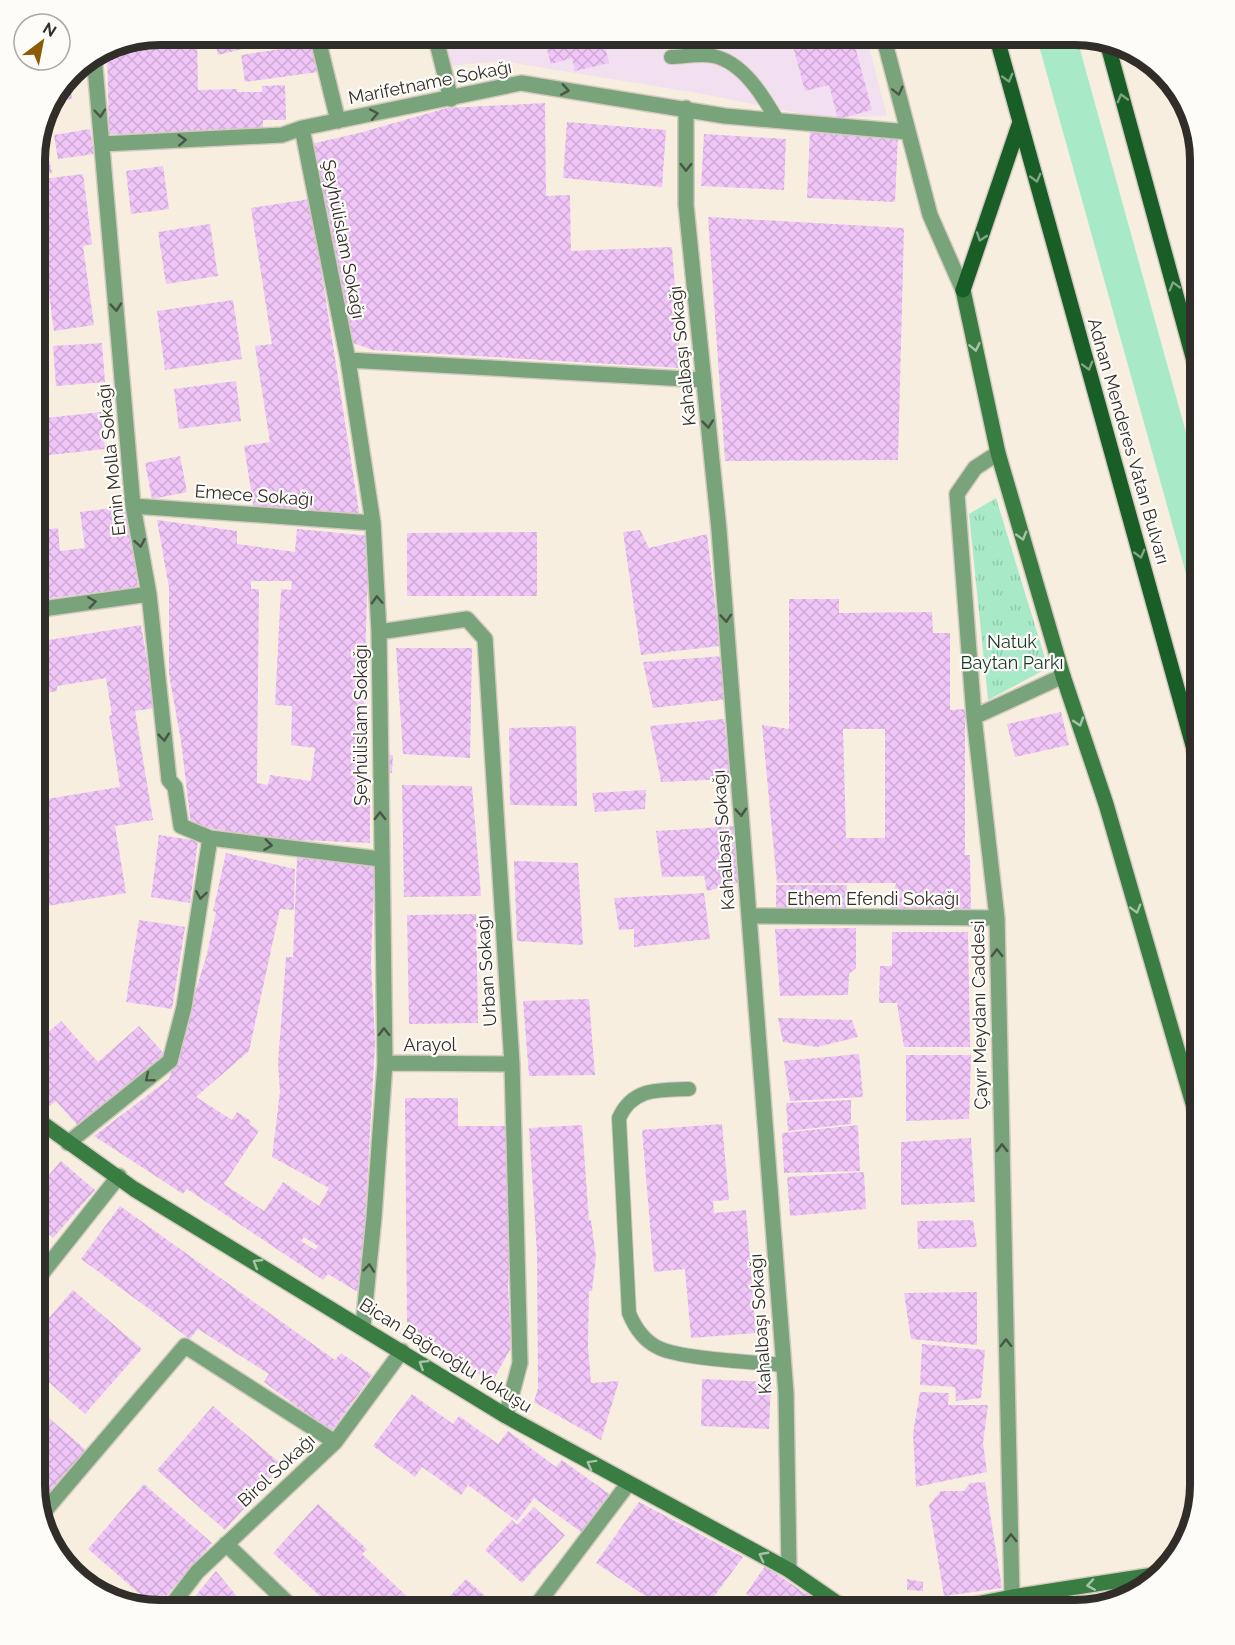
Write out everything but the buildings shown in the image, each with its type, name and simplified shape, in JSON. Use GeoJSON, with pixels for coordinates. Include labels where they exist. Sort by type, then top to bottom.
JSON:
{"type":"FeatureCollection","features":[{"type":"Feature","properties":{"kind":"main road","name":"Adnan Menderes Vatan Bulvarı"},"geometry":{"type":"LineString","coordinates":[[999,45],[1190,735]]}},
{"type":"Feature","properties":{"kind":"main road"},"geometry":{"type":"LineString","coordinates":[[1109,50],[1190,346]]}},
{"type":"Feature","properties":{"kind":"main road"},"geometry":{"type":"LineString","coordinates":[[963,290],[1020,122]]}},
{"type":"Feature","properties":{"kind":"street"},"geometry":{"type":"LineString","coordinates":[[319,45],[338,121]]}},
{"type":"Feature","properties":{"kind":"street"},"geometry":{"type":"LineString","coordinates":[[438,45],[451,99]]}},
{"type":"Feature","properties":{"kind":"street"},"geometry":{"type":"LineString","coordinates":[[886,45],[930,215],[963,290],[998,453],[1063,676],[1106,804],[1190,1094]]}},
{"type":"Feature","properties":{"kind":"street","name":"Emin Molla Sokağı"},"geometry":{"type":"LineString","coordinates":[[95,65],[133,506],[149,594],[169,780],[175,787],[181,826],[210,838]]}},
{"type":"Feature","properties":{"kind":"street","name":"Marifetname Sokağı"},"geometry":{"type":"LineString","coordinates":[[102,144],[282,135],[302,128],[521,83],[724,116],[908,132]]}},
{"type":"Feature","properties":{"kind":"street","name":"Kahalbaşı Sokağı"},"geometry":{"type":"LineString","coordinates":[[686,108],[686,205],[719,530],[783,1365],[789,1570]]}},
{"type":"Feature","properties":{"kind":"street","name":"Şeyhülislam Sokağı"},"geometry":{"type":"LineString","coordinates":[[302,128],[348,360],[372,523],[379,632],[380,859],[385,1064],[374,1217],[363,1326]]}},
{"type":"Feature","properties":{"kind":"street"},"geometry":{"type":"LineString","coordinates":[[348,360],[704,380]]}},
{"type":"Feature","properties":{"kind":"street","name":"Çayır Meydanı Caddesi"},"geometry":{"type":"LineString","coordinates":[[998,453],[975,468],[957,494],[974,717],[997,918],[1012,1597]]}},
{"type":"Feature","properties":{"kind":"street","name":"Emece Sokağı"},"geometry":{"type":"LineString","coordinates":[[133,506],[372,523]]}},
{"type":"Feature","properties":{"kind":"street"},"geometry":{"type":"LineString","coordinates":[[45,609],[149,594]]}},
{"type":"Feature","properties":{"kind":"street","name":"Urban Sokağı"},"geometry":{"type":"LineString","coordinates":[[379,632],[467,619],[485,639],[512,1064],[520,1363],[506,1416]]}},
{"type":"Feature","properties":{"kind":"street"},"geometry":{"type":"LineString","coordinates":[[974,717],[1063,676]]}},
{"type":"Feature","properties":{"kind":"street"},"geometry":{"type":"LineString","coordinates":[[68,1143],[170,1061],[184,1007],[210,838],[380,859]]}},
{"type":"Feature","properties":{"kind":"street","name":"Ethem Efendi Sokağı"},"geometry":{"type":"LineString","coordinates":[[749,916],[997,918]]}},
{"type":"Feature","properties":{"kind":"street","name":"Arayol"},"geometry":{"type":"LineString","coordinates":[[385,1064],[512,1064]]}},
{"type":"Feature","properties":{"kind":"street","name":"Bican Bağcıoğlu Yokuşu"},"geometry":{"type":"LineString","coordinates":[[45,1126],[119,1176],[134,1189],[363,1326],[506,1416],[789,1570],[831,1600]]}},
{"type":"Feature","properties":{"kind":"street"},"geometry":{"type":"LineString","coordinates":[[45,1268],[119,1176]]}},
{"type":"Feature","properties":{"kind":"street"},"geometry":{"type":"LineString","coordinates":[[47,1508],[185,1346],[335,1442]]}},
{"type":"Feature","properties":{"kind":"street","name":"Birol Sokağı"},"geometry":{"type":"LineString","coordinates":[[176,1600],[198,1572],[226,1544],[335,1442],[402,1351]]}},
{"type":"Feature","properties":{"kind":"street"},"geometry":{"type":"LineString","coordinates":[[541,1600],[628,1484]]}},
{"type":"Feature","properties":{"kind":"street"},"geometry":{"type":"LineString","coordinates":[[226,1544],[284,1600]]}},
{"type":"Feature","properties":{"kind":"street"},"geometry":{"type":"LineString","coordinates":[[998,1600],[1145,1576]]}},
{"type":"Feature","properties":{"kind":"lane"},"geometry":{"type":"LineString","coordinates":[[671,57],[713,56],[724,62],[758,87],[777,120]]}},
{"type":"Feature","properties":{"kind":"lane"},"geometry":{"type":"LineString","coordinates":[[689,1089],[647,1091],[629,1101],[619,1118],[629,1313],[639,1333],[670,1352],[783,1365]]}},
{"type":"Feature","properties":{"kind":"shaded area"},"geometry":{"type":"Polygon","coordinates":[[[444,45],[869,45],[887,116],[823,118],[703,94],[502,61],[449,66],[444,45]]]}},
{"type":"Feature","properties":{"kind":"green space"},"geometry":{"type":"Polygon","coordinates":[[[1039,45],[1079,45],[1190,447],[1190,588],[1039,45]]]}},
{"type":"Feature","properties":{"kind":"green space","name":"Natuk Baytan Parkı"},"geometry":{"type":"Polygon","coordinates":[[[996,498],[1048,668],[988,700],[969,514],[996,498]]]}}]}
